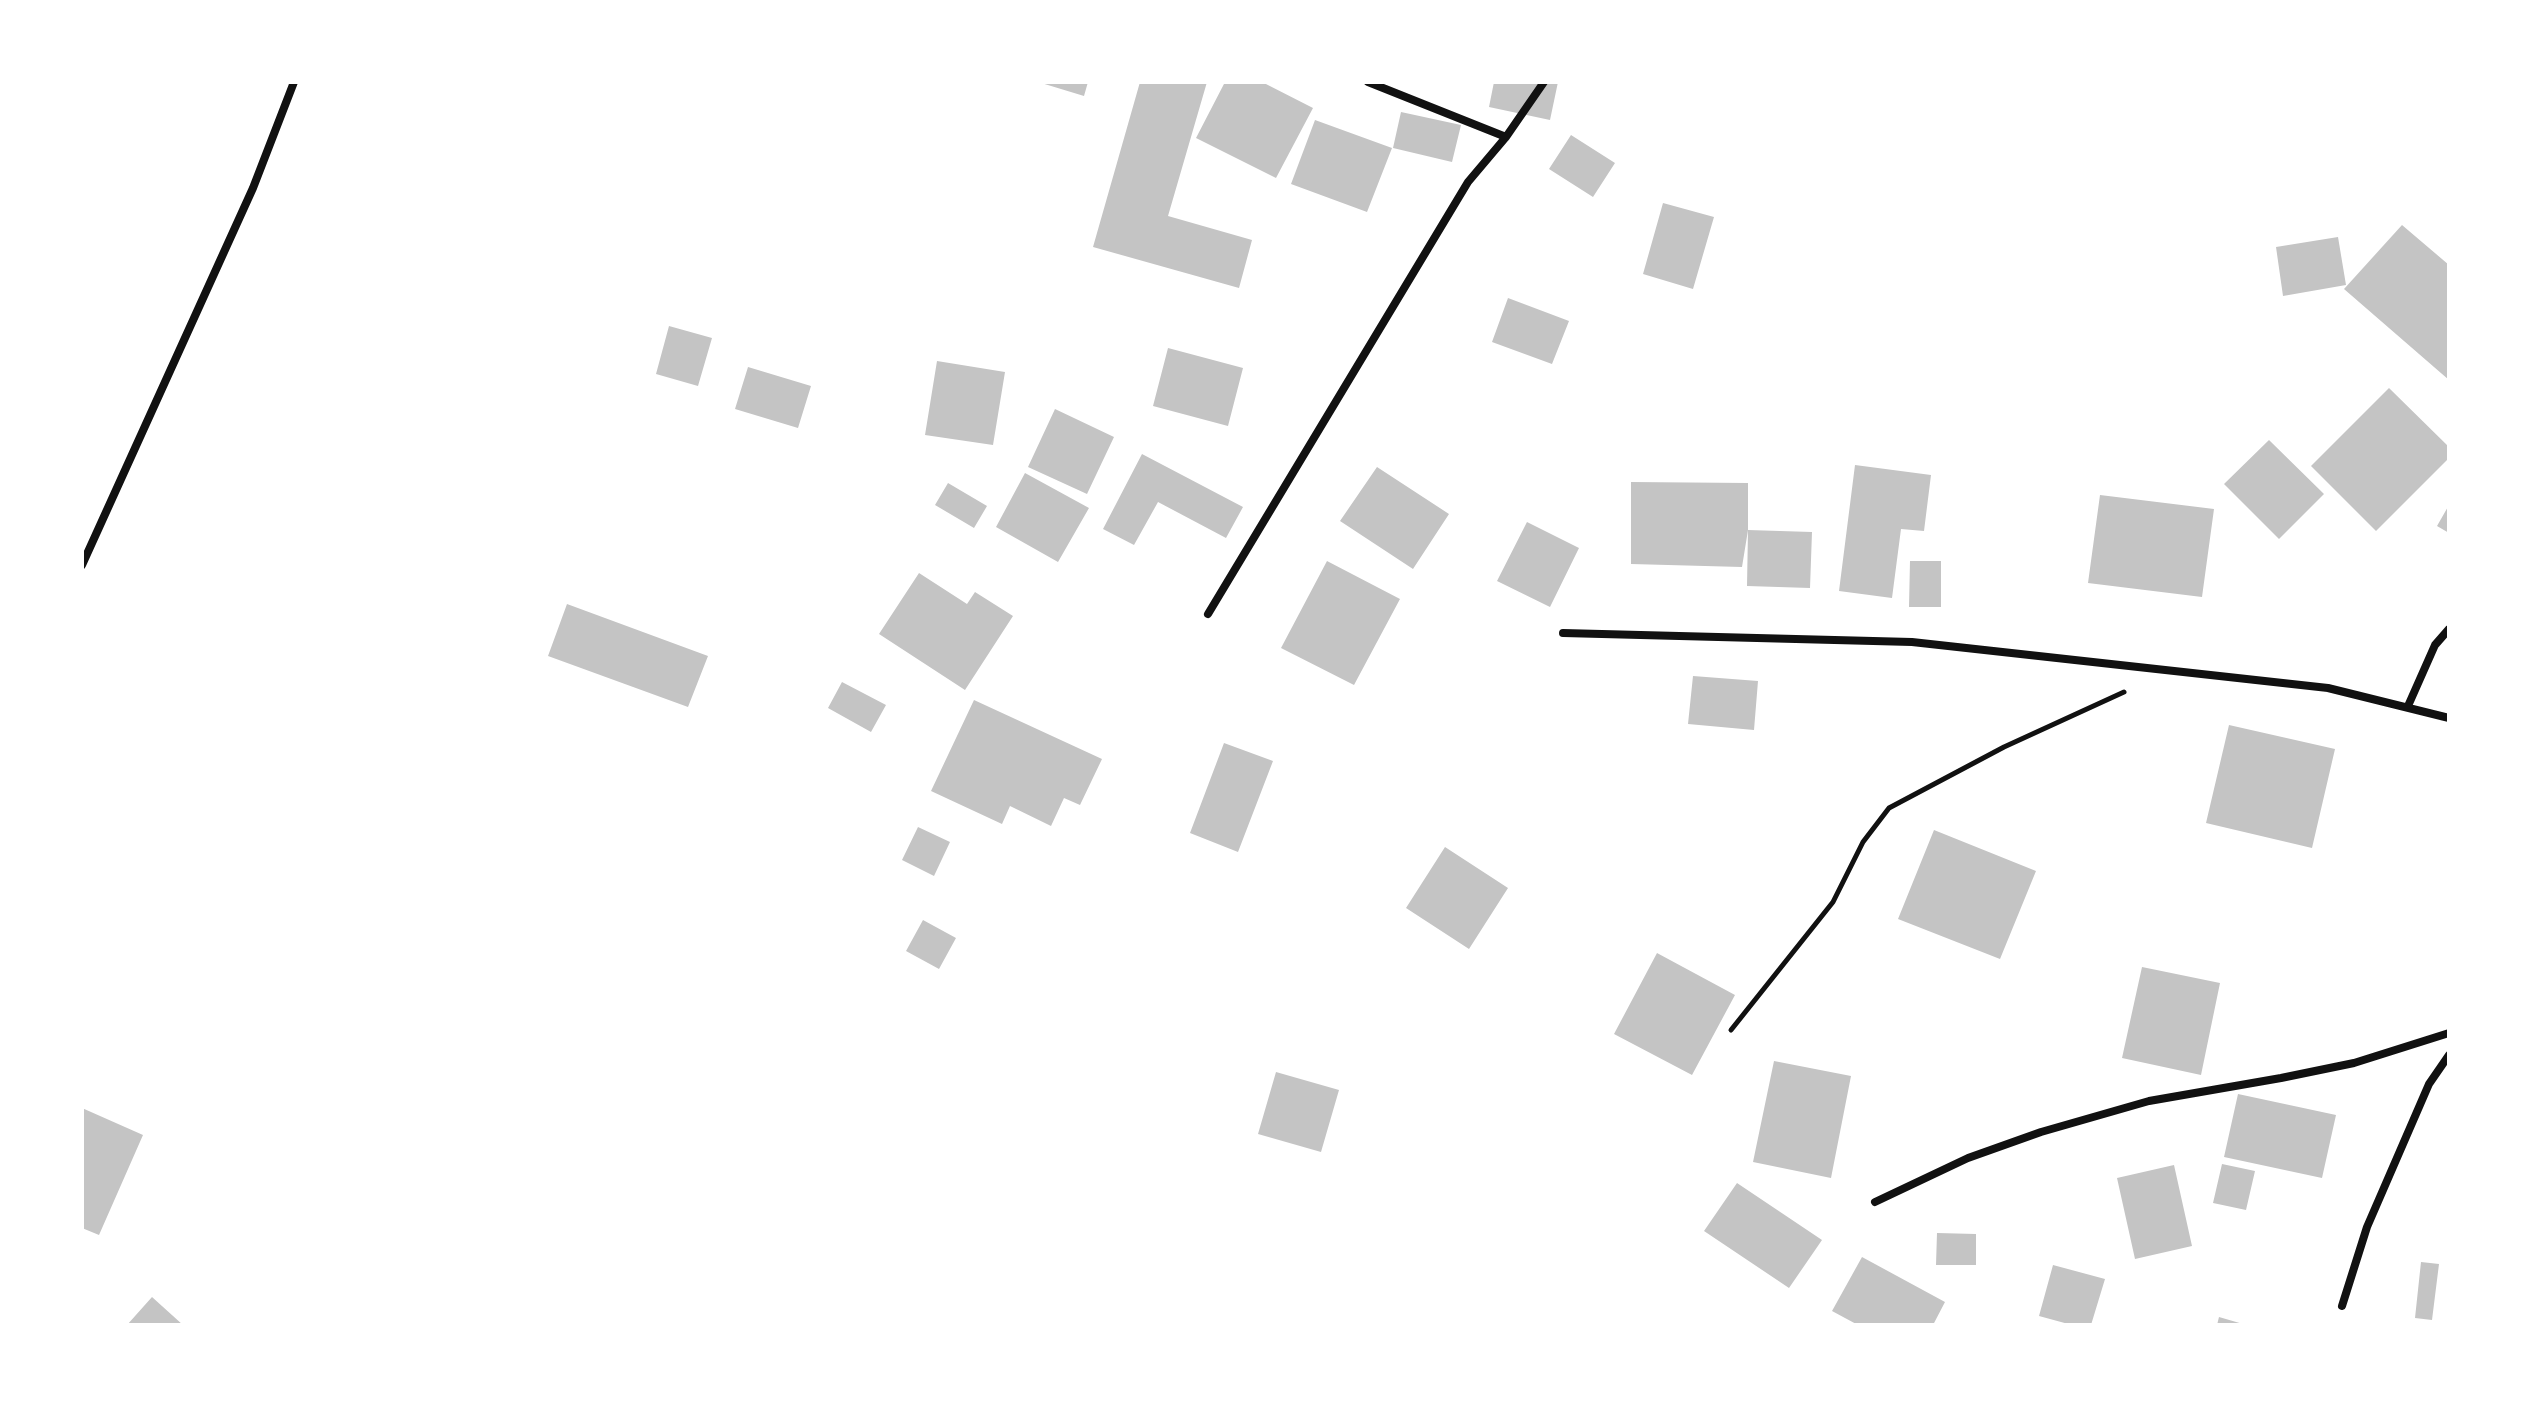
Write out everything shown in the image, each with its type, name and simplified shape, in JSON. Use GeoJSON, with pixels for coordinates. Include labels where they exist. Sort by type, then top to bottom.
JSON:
{"type":"FeatureCollection","features":[{"type":"Feature","properties":{"kind":"street"},"geometry":{"type":"LineString","coordinates":[[82,565],[253,188],[294,82]]}},
{"type":"Feature","properties":{"kind":"street"},"geometry":{"type":"LineString","coordinates":[[1368,82],[1506,137]]}},
{"type":"Feature","properties":{"kind":"street"},"geometry":{"type":"LineString","coordinates":[[1208,614],[1468,182],[1506,137],[1544,82]]}},
{"type":"Feature","properties":{"kind":"street"},"geometry":{"type":"LineString","coordinates":[[2408,706],[2435,645],[2449,629]]}},
{"type":"Feature","properties":{"kind":"street"},"geometry":{"type":"LineString","coordinates":[[1563,633],[1912,642],[2328,688],[2449,718]]}},
{"type":"Feature","properties":{"kind":"street"},"geometry":{"type":"LineString","coordinates":[[1875,1202],[1968,1158],[2041,1132],[2149,1101],[2354,1063],[2449,1033]]}},
{"type":"Feature","properties":{"kind":"street"},"geometry":{"type":"LineString","coordinates":[[2342,1306],[2367,1227],[2429,1084],[2449,1055]]}},
{"type":"Feature","properties":{"kind":"path"},"geometry":{"type":"LineString","coordinates":[[1731,1030],[1833,902],[1863,842],[1889,808],[2004,747],[2128,691]]}},
{"type":"Feature","properties":{"kind":"building"},"geometry":{"type":"Polygon","coordinates":[[[1038,82],[1088,82],[1084,96],[1038,82]]]}},
{"type":"Feature","properties":{"kind":"building"},"geometry":{"type":"Polygon","coordinates":[[[1140,82],[1207,82],[1168,216],[1252,240],[1239,288],[1093,247],[1140,82]]]}},
{"type":"Feature","properties":{"kind":"building"},"geometry":{"type":"Polygon","coordinates":[[[1225,82],[1262,82],[1313,108],[1276,178],[1196,138],[1225,82]]]}},
{"type":"Feature","properties":{"kind":"building"},"geometry":{"type":"Polygon","coordinates":[[[1494,82],[1558,82],[1550,120],[1489,107],[1494,82]]]}},
{"type":"Feature","properties":{"kind":"building"},"geometry":{"type":"Polygon","coordinates":[[[1401,112],[1461,125],[1452,162],[1393,148],[1401,112]]]}},
{"type":"Feature","properties":{"kind":"building"},"geometry":{"type":"Polygon","coordinates":[[[1315,120],[1392,148],[1367,212],[1291,184],[1315,120]]]}},
{"type":"Feature","properties":{"kind":"building"},"geometry":{"type":"Polygon","coordinates":[[[1571,135],[1615,163],[1593,197],[1549,169],[1571,135]]]}},
{"type":"Feature","properties":{"kind":"building"},"geometry":{"type":"Polygon","coordinates":[[[1663,203],[1714,217],[1693,289],[1643,274],[1663,203]]]}},
{"type":"Feature","properties":{"kind":"building"},"geometry":{"type":"Polygon","coordinates":[[[2402,225],[2449,265],[2449,380],[2344,289],[2402,225]]]}},
{"type":"Feature","properties":{"kind":"building"},"geometry":{"type":"Polygon","coordinates":[[[2338,237],[2346,285],[2283,296],[2276,247],[2338,237]]]}},
{"type":"Feature","properties":{"kind":"building"},"geometry":{"type":"Polygon","coordinates":[[[1508,298],[1569,321],[1552,364],[1492,342],[1508,298]]]}},
{"type":"Feature","properties":{"kind":"building"},"geometry":{"type":"Polygon","coordinates":[[[669,326],[712,338],[698,386],[656,374],[669,326]]]}},
{"type":"Feature","properties":{"kind":"building"},"geometry":{"type":"Polygon","coordinates":[[[1168,348],[1243,368],[1228,426],[1153,406],[1168,348]]]}},
{"type":"Feature","properties":{"kind":"building"},"geometry":{"type":"Polygon","coordinates":[[[937,361],[1005,372],[993,445],[925,435],[937,361]]]}},
{"type":"Feature","properties":{"kind":"building"},"geometry":{"type":"Polygon","coordinates":[[[748,367],[811,386],[798,428],[735,409],[748,367]]]}},
{"type":"Feature","properties":{"kind":"building"},"geometry":{"type":"Polygon","coordinates":[[[2389,388],[2449,447],[2449,458],[2376,531],[2311,466],[2389,388]]]}},
{"type":"Feature","properties":{"kind":"building"},"geometry":{"type":"Polygon","coordinates":[[[1055,409],[1114,437],[1087,494],[1028,467],[1055,409]]]}},
{"type":"Feature","properties":{"kind":"building"},"geometry":{"type":"Polygon","coordinates":[[[2269,440],[2324,494],[2279,539],[2224,484],[2269,440]]]}},
{"type":"Feature","properties":{"kind":"building"},"geometry":{"type":"Polygon","coordinates":[[[1142,454],[1243,507],[1226,538],[1158,502],[1134,545],[1103,529],[1142,454]]]}},
{"type":"Feature","properties":{"kind":"building"},"geometry":{"type":"Polygon","coordinates":[[[1855,465],[1931,475],[1924,531],[1901,529],[1892,598],[1839,591],[1855,465]]]}},
{"type":"Feature","properties":{"kind":"building"},"geometry":{"type":"Polygon","coordinates":[[[1377,467],[1449,514],[1413,569],[1340,521],[1377,467]]]}},
{"type":"Feature","properties":{"kind":"building"},"geometry":{"type":"Polygon","coordinates":[[[1025,473],[1089,508],[1058,562],[996,527],[1025,473]]]}},
{"type":"Feature","properties":{"kind":"building"},"geometry":{"type":"Polygon","coordinates":[[[1631,482],[1748,483],[1748,530],[1742,567],[1631,564],[1631,482]]]}},
{"type":"Feature","properties":{"kind":"building"},"geometry":{"type":"Polygon","coordinates":[[[948,483],[987,506],[974,528],[935,505],[948,483]]]}},
{"type":"Feature","properties":{"kind":"building"},"geometry":{"type":"Polygon","coordinates":[[[2100,495],[2214,509],[2202,597],[2088,583],[2100,495]]]}},
{"type":"Feature","properties":{"kind":"building"},"geometry":{"type":"Polygon","coordinates":[[[2449,505],[2449,533],[2437,526],[2449,505]]]}},
{"type":"Feature","properties":{"kind":"building"},"geometry":{"type":"Polygon","coordinates":[[[1527,522],[1579,548],[1550,607],[1497,581],[1527,522]]]}},
{"type":"Feature","properties":{"kind":"building"},"geometry":{"type":"Polygon","coordinates":[[[1748,530],[1812,532],[1810,588],[1747,586],[1748,530]]]}},
{"type":"Feature","properties":{"kind":"building"},"geometry":{"type":"Polygon","coordinates":[[[1327,561],[1400,599],[1354,685],[1281,648],[1327,561]]]}},
{"type":"Feature","properties":{"kind":"building"},"geometry":{"type":"Polygon","coordinates":[[[1910,561],[1941,561],[1941,607],[1909,607],[1910,561]]]}},
{"type":"Feature","properties":{"kind":"building"},"geometry":{"type":"Polygon","coordinates":[[[919,573],[967,604],[975,592],[1013,616],[965,690],[879,634],[919,573]]]}},
{"type":"Feature","properties":{"kind":"building"},"geometry":{"type":"Polygon","coordinates":[[[567,604],[708,656],[688,707],[548,656],[567,604]]]}},
{"type":"Feature","properties":{"kind":"building"},"geometry":{"type":"Polygon","coordinates":[[[1693,676],[1758,681],[1754,730],[1688,724],[1693,676]]]}},
{"type":"Feature","properties":{"kind":"building"},"geometry":{"type":"Polygon","coordinates":[[[842,682],[886,705],[871,732],[828,708],[842,682]]]}},
{"type":"Feature","properties":{"kind":"building"},"geometry":{"type":"Polygon","coordinates":[[[974,700],[1102,759],[1080,805],[1064,798],[1051,826],[1010,806],[1002,824],[931,791],[974,700]]]}},
{"type":"Feature","properties":{"kind":"building"},"geometry":{"type":"Polygon","coordinates":[[[2229,725],[2335,749],[2312,848],[2206,823],[2229,725]]]}},
{"type":"Feature","properties":{"kind":"building"},"geometry":{"type":"Polygon","coordinates":[[[1224,743],[1273,761],[1238,852],[1190,833],[1224,743]]]}},
{"type":"Feature","properties":{"kind":"building"},"geometry":{"type":"Polygon","coordinates":[[[918,827],[950,842],[934,876],[902,860],[918,827]]]}},
{"type":"Feature","properties":{"kind":"building"},"geometry":{"type":"Polygon","coordinates":[[[1934,830],[2036,871],[2000,959],[1898,919],[1934,830]]]}},
{"type":"Feature","properties":{"kind":"building"},"geometry":{"type":"Polygon","coordinates":[[[1445,847],[1508,888],[1469,949],[1406,908],[1445,847]]]}},
{"type":"Feature","properties":{"kind":"building"},"geometry":{"type":"Polygon","coordinates":[[[923,920],[956,938],[939,969],[906,951],[923,920]]]}},
{"type":"Feature","properties":{"kind":"building"},"geometry":{"type":"Polygon","coordinates":[[[1657,953],[1735,995],[1692,1075],[1614,1034],[1657,953]]]}},
{"type":"Feature","properties":{"kind":"building"},"geometry":{"type":"Polygon","coordinates":[[[2142,967],[2220,983],[2201,1075],[2122,1058],[2142,967]]]}},
{"type":"Feature","properties":{"kind":"building"},"geometry":{"type":"Polygon","coordinates":[[[1774,1061],[1851,1076],[1831,1178],[1753,1162],[1774,1061]]]}},
{"type":"Feature","properties":{"kind":"building"},"geometry":{"type":"Polygon","coordinates":[[[1276,1072],[1339,1090],[1321,1152],[1258,1134],[1276,1072]]]}},
{"type":"Feature","properties":{"kind":"building"},"geometry":{"type":"Polygon","coordinates":[[[2238,1094],[2336,1115],[2322,1178],[2224,1157],[2238,1094]]]}},
{"type":"Feature","properties":{"kind":"building"},"geometry":{"type":"Polygon","coordinates":[[[82,1108],[143,1135],[99,1235],[82,1228],[82,1108]]]}},
{"type":"Feature","properties":{"kind":"building"},"geometry":{"type":"Polygon","coordinates":[[[2222,1164],[2255,1171],[2246,1210],[2213,1203],[2222,1164]]]}},
{"type":"Feature","properties":{"kind":"building"},"geometry":{"type":"Polygon","coordinates":[[[2174,1165],[2192,1246],[2135,1259],[2117,1178],[2174,1165]]]}},
{"type":"Feature","properties":{"kind":"building"},"geometry":{"type":"Polygon","coordinates":[[[1737,1183],[1822,1240],[1789,1288],[1704,1231],[1737,1183]]]}},
{"type":"Feature","properties":{"kind":"building"},"geometry":{"type":"Polygon","coordinates":[[[1937,1233],[1976,1234],[1976,1265],[1936,1265],[1937,1233]]]}},
{"type":"Feature","properties":{"kind":"building"},"geometry":{"type":"Polygon","coordinates":[[[1862,1257],[1945,1302],[1933,1325],[1858,1325],[1832,1311],[1862,1257]]]}},
{"type":"Feature","properties":{"kind":"building"},"geometry":{"type":"Polygon","coordinates":[[[2421,1262],[2439,1264],[2432,1320],[2415,1318],[2421,1262]]]}},
{"type":"Feature","properties":{"kind":"building"},"geometry":{"type":"Polygon","coordinates":[[[2053,1265],[2105,1279],[2091,1325],[2072,1325],[2039,1316],[2053,1265]]]}},
{"type":"Feature","properties":{"kind":"building"},"geometry":{"type":"Polygon","coordinates":[[[152,1297],[183,1325],[127,1325],[152,1297]]]}},
{"type":"Feature","properties":{"kind":"building"},"geometry":{"type":"Polygon","coordinates":[[[2219,1317],[2243,1324],[2243,1325],[2217,1325],[2219,1317]]]}}]}
